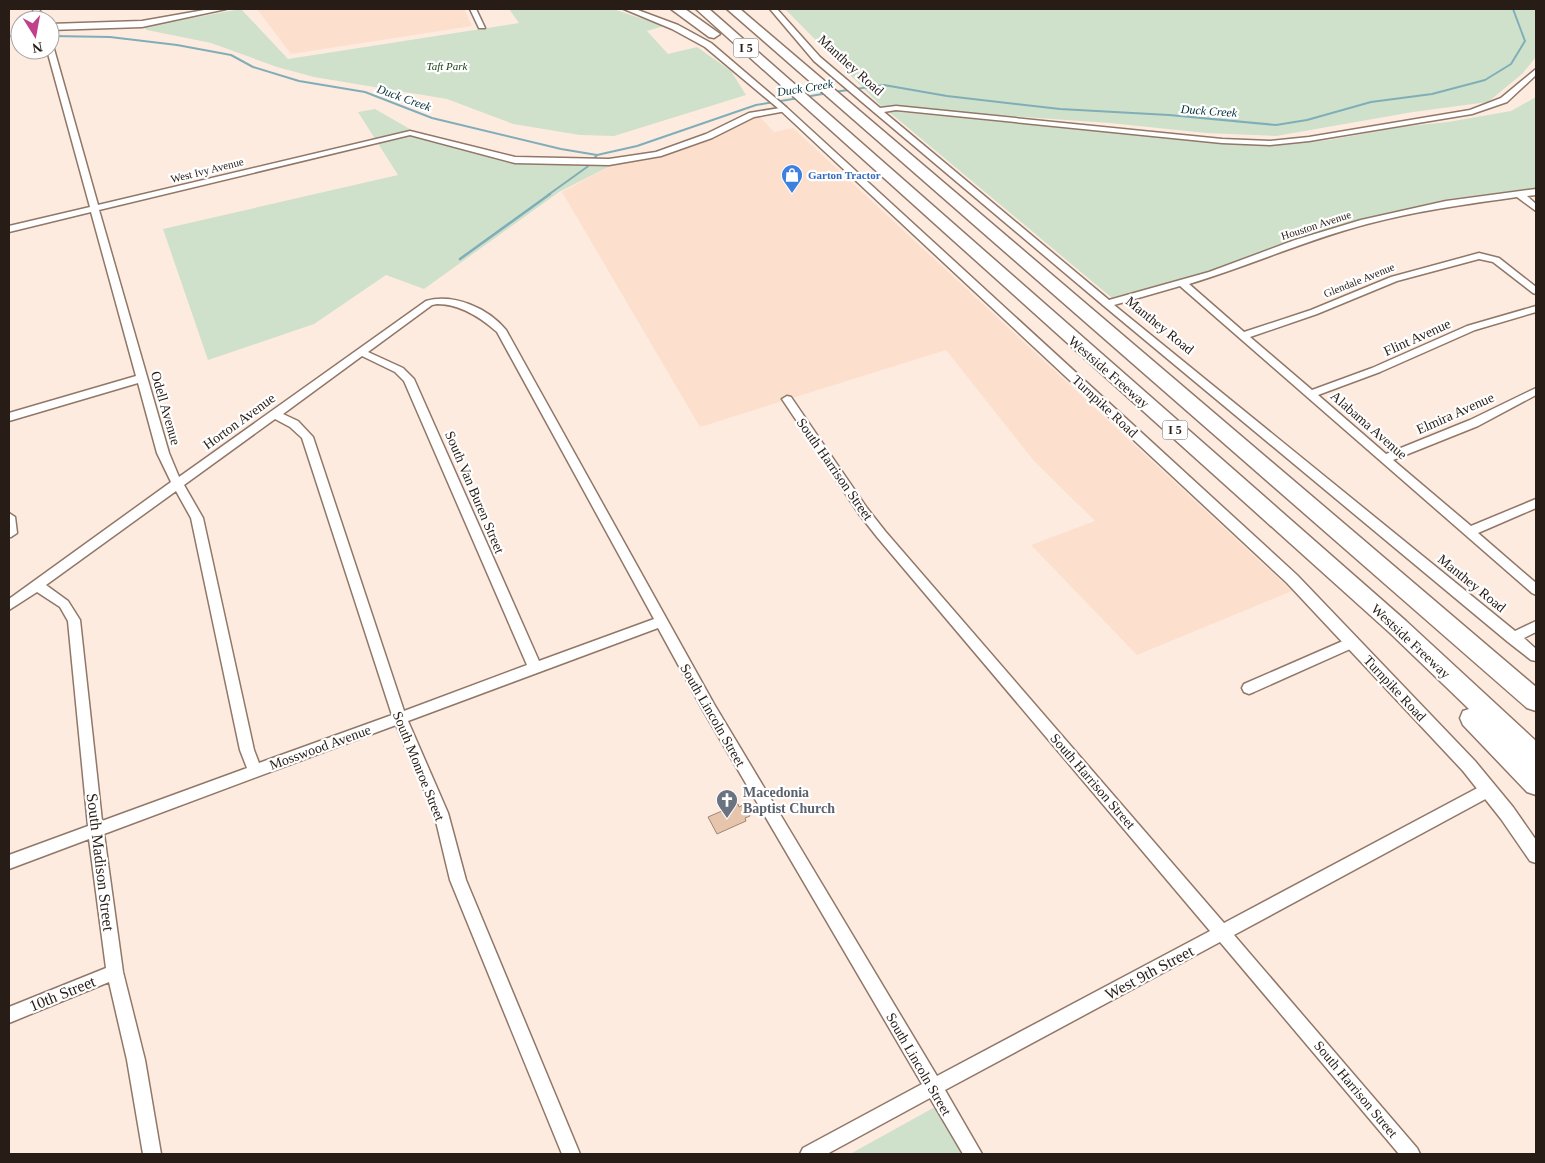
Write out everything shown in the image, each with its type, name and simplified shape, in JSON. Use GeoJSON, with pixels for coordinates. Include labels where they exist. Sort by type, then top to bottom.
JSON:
{"type":"FeatureCollection","features":[{"type":"Feature","properties":{"kind":"highway"},"geometry":{"type":"LineString","coordinates":[[677,9],[725,42],[774,80],[790,87]]}},
{"type":"Feature","properties":{"kind":"highway","name":"Westside Freeway"},"geometry":{"type":"LineString","coordinates":[[702,9],[1398,627],[1536,757]]}},
{"type":"Feature","properties":{"kind":"highway","name":"I 5"},"geometry":{"type":"LineString","coordinates":[[733,9],[819,83],[842,92],[1536,702]]}},
{"type":"Feature","properties":{"kind":"highway"},"geometry":{"type":"LineString","coordinates":[[751,9],[802,63],[803,69]]}},
{"type":"Feature","properties":{"kind":"highway"},"geometry":{"type":"LineString","coordinates":[[1436,615],[1502,662],[1536,690]]}},
{"type":"Feature","properties":{"kind":"highway"},"geometry":{"type":"LineString","coordinates":[[1398,627],[1435,680],[1536,784]]}},
{"type":"Feature","properties":{"kind":"street"},"geometry":{"type":"LineString","coordinates":[[60,27],[142,24],[222,9]]}},
{"type":"Feature","properties":{"kind":"street"},"geometry":{"type":"LineString","coordinates":[[473,9],[482,26]]}},
{"type":"Feature","properties":{"kind":"street","name":"Turnpike Road"},"geometry":{"type":"LineString","coordinates":[[628,9],[694,37],[725,58],[1274,562],[1469,766],[1536,855]]}},
{"type":"Feature","properties":{"kind":"street","name":"Manthey Road"},"geometry":{"type":"LineString","coordinates":[[773,9],[817,59],[842,92],[862,98],[878,111],[1108,304],[1536,656]]}},
{"type":"Feature","properties":{"kind":"street","name":"Odell Avenue"},"geometry":{"type":"LineString","coordinates":[[53,60],[163,453],[177,484],[191,506],[201,530],[247,750],[255,771]]}},
{"type":"Feature","properties":{"kind":"street"},"geometry":{"type":"LineString","coordinates":[[878,111],[896,108],[1194,138],[1270,143],[1339,135],[1477,110],[1504,100],[1536,71]]}},
{"type":"Feature","properties":{"kind":"street","name":"West Ivy Avenue"},"geometry":{"type":"LineString","coordinates":[[9,229],[410,133],[507,158],[538,162],[609,162],[658,154],[709,136],[752,116],[781,108]]}},
{"type":"Feature","properties":{"kind":"street","name":"Houston Avenue"},"geometry":{"type":"LineString","coordinates":[[1108,304],[1182,283],[1364,222],[1421,208],[1536,192]]}},
{"type":"Feature","properties":{"kind":"street"},"geometry":{"type":"LineString","coordinates":[[1519,194],[1536,208]]}},
{"type":"Feature","properties":{"kind":"street","name":"Glendale Avenue"},"geometry":{"type":"LineString","coordinates":[[1242,336],[1306,315],[1394,279],[1466,258],[1487,256],[1496,260],[1536,291]]}},
{"type":"Feature","properties":{"kind":"street","name":"Alabama Avenue"},"geometry":{"type":"LineString","coordinates":[[1182,283],[1536,590]]}},
{"type":"Feature","properties":{"kind":"street","name":"Horton Avenue"},"geometry":{"type":"LineString","coordinates":[[9,605],[429,303],[439,300]]}},
{"type":"Feature","properties":{"kind":"street","name":"South Lincoln Street"},"geometry":{"type":"LineString","coordinates":[[439,300],[448,301],[481,314],[502,330],[708,708],[973,1154]]}},
{"type":"Feature","properties":{"kind":"street","name":"Flint Avenue"},"geometry":{"type":"LineString","coordinates":[[1310,394],[1376,370],[1471,328],[1536,309]]}},
{"type":"Feature","properties":{"kind":"street","name":"South Van Buren Street"},"geometry":{"type":"LineString","coordinates":[[361,352],[399,370],[409,379],[535,668]]}},
{"type":"Feature","properties":{"kind":"street"},"geometry":{"type":"LineString","coordinates":[[9,417],[142,378]]}},
{"type":"Feature","properties":{"kind":"street","name":"Elmira Avenue"},"geometry":{"type":"LineString","coordinates":[[1385,459],[1474,423],[1536,391]]}},
{"type":"Feature","properties":{"kind":"street","name":"South Harrison Street"},"geometry":{"type":"LineString","coordinates":[[787,399],[863,511],[881,534],[1411,1154]]}},
{"type":"Feature","properties":{"kind":"street","name":"South Monroe Street"},"geometry":{"type":"LineString","coordinates":[[275,414],[294,424],[307,437],[399,718],[441,813],[458,880],[571,1154]]}},
{"type":"Feature","properties":{"kind":"street"},"geometry":{"type":"LineString","coordinates":[[1469,532],[1536,503]]}},
{"type":"Feature","properties":{"kind":"street"},"geometry":{"type":"LineString","coordinates":[[9,517],[11,533]]}},
{"type":"Feature","properties":{"kind":"street","name":"South Madison Street"},"geometry":{"type":"LineString","coordinates":[[36,585],[64,604],[74,620],[96,830],[115,972],[136,1060],[152,1154]]}},
{"type":"Feature","properties":{"kind":"street","name":"Mosswood Avenue"},"geometry":{"type":"LineString","coordinates":[[9,862],[660,622]]}},
{"type":"Feature","properties":{"kind":"street"},"geometry":{"type":"LineString","coordinates":[[1513,638],[1536,626]]}},
{"type":"Feature","properties":{"kind":"street"},"geometry":{"type":"LineString","coordinates":[[1249,688],[1352,642]]}},
{"type":"Feature","properties":{"kind":"street","name":"West 9th Street"},"geometry":{"type":"LineString","coordinates":[[809,1154],[1488,790]]}},
{"type":"Feature","properties":{"kind":"street","name":"10th Street"},"geometry":{"type":"LineString","coordinates":[[9,1015],[115,972]]}},
{"type":"Feature","properties":{"kind":"shaded area"},"geometry":{"type":"Polygon","coordinates":[[[257,9],[464,9],[472,26],[291,54],[257,9]]]}},
{"type":"Feature","properties":{"kind":"shaded area"},"geometry":{"type":"Polygon","coordinates":[[[756,113],[774,132],[793,128],[1292,591],[1137,655],[1031,545],[1095,521],[1034,461],[946,350],[700,427],[562,192],[610,166],[665,154],[756,113]]]}},
{"type":"Feature","properties":{"kind":"green space","name":"Taft Park"},"geometry":{"type":"Polygon","coordinates":[[[241,9],[288,59],[519,23],[509,9],[613,9],[664,26],[647,31],[668,54],[697,47],[731,71],[746,95],[614,136],[580,135],[513,124],[447,99],[314,77],[277,67],[211,43],[147,30],[143,27],[241,9]]]}},
{"type":"Feature","properties":{"kind":"green space"},"geometry":{"type":"Polygon","coordinates":[[[785,9],[1536,9],[1536,57],[1522,74],[1488,102],[1413,112],[1276,136],[1206,133],[1110,123],[882,107],[785,9]]]}},
{"type":"Feature","properties":{"kind":"green space"},"geometry":{"type":"Polygon","coordinates":[[[1536,97],[1536,188],[1448,199],[1336,226],[1216,270],[1112,298],[888,111],[1266,146],[1329,140],[1400,127],[1448,122],[1511,111],[1536,97]]]}},
{"type":"Feature","properties":{"kind":"green space"},"geometry":{"type":"Polygon","coordinates":[[[375,109],[415,132],[487,154],[545,162],[650,158],[610,166],[559,192],[424,289],[386,275],[314,324],[208,360],[163,229],[398,175],[358,112],[375,109]]]}},
{"type":"Feature","properties":{"kind":"green space"},"geometry":{"type":"Polygon","coordinates":[[[935,1107],[963,1154],[850,1154],[935,1107]]]}},
{"type":"Feature","properties":{"kind":"building","name":"Macedonia Baptist Church"},"geometry":{"type":"Polygon","coordinates":[[[738,804],[739,807],[743,805],[750,816],[745,818],[746,821],[717,834],[708,817],[738,804]]]}},
{"type":"Feature","properties":{"kind":"waterway","name":"Duck Creek"},"geometry":{"type":"LineString","coordinates":[[834,92],[884,85],[947,96],[1060,109],[1169,115],[1276,125],[1307,120],[1371,102],[1432,94],[1485,80],[1511,64],[1525,41],[1513,9]]}},
{"type":"Feature","properties":{"kind":"waterway","name":"Duck Creek"},"geometry":{"type":"LineString","coordinates":[[60,36],[110,37],[177,45],[231,55],[253,67],[299,81],[365,92],[432,118],[561,149],[597,155]]}},
{"type":"Feature","properties":{"kind":"waterway","name":"Duck Creek"},"geometry":{"type":"LineString","coordinates":[[805,97],[828,93]]}},
{"type":"Feature","properties":{"kind":"waterway","name":"Duck Creek"},"geometry":{"type":"LineString","coordinates":[[597,155],[637,146],[756,105],[799,98]]}},
{"type":"Feature","properties":{"kind":"waterway"},"geometry":{"type":"LineString","coordinates":[[548,195],[587,167],[597,155]]}},
{"type":"Feature","properties":{"kind":"waterway"},"geometry":{"type":"LineString","coordinates":[[460,259],[550,194]]}},
{"type":"Feature","properties":{"kind":"place","name":"Garton Tractor"},"geometry":{"type":"Point","coordinates":[792,194]}},
{"type":"Feature","properties":{"kind":"place","name":"Macedonia Baptist Church"},"geometry":{"type":"Point","coordinates":[727,819]}}]}
